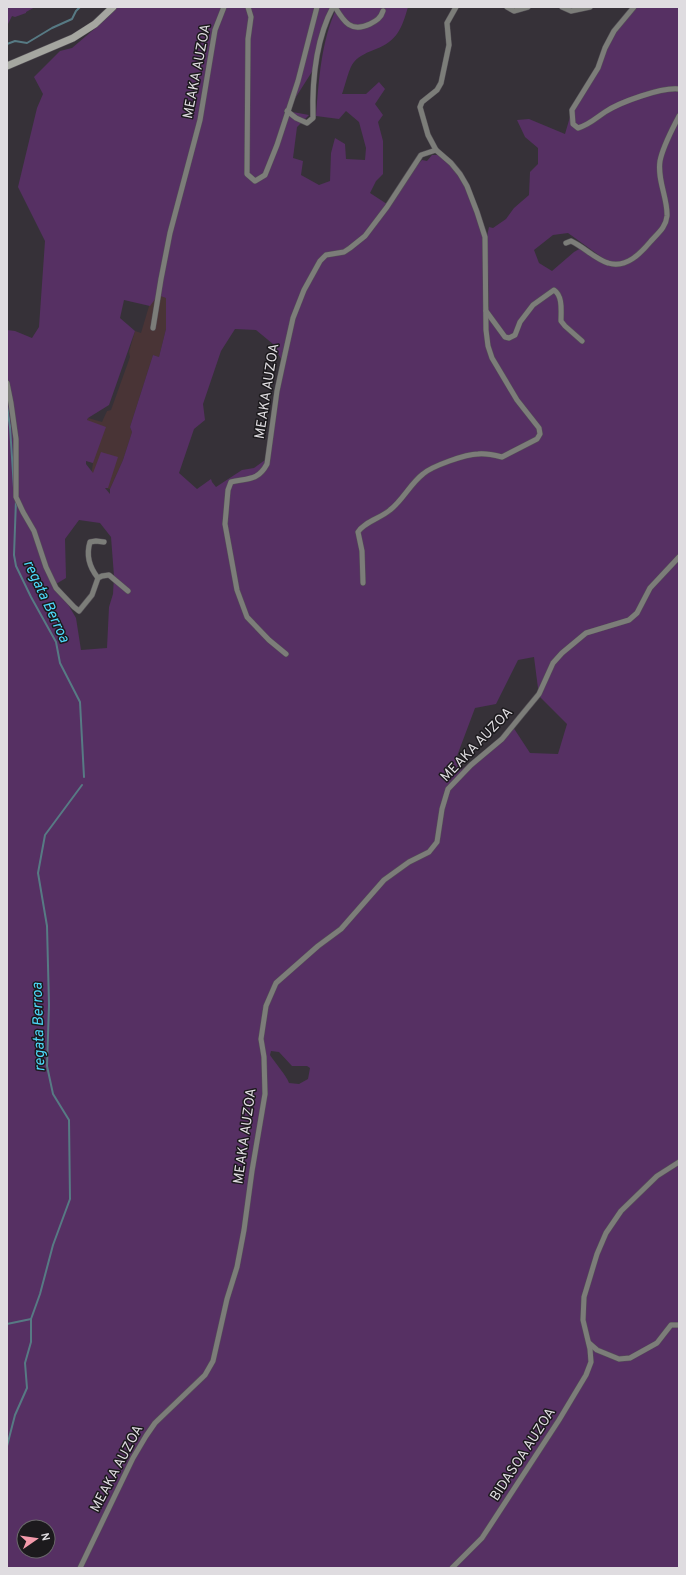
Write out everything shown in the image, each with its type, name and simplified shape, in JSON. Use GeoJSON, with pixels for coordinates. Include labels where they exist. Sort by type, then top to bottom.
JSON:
{"type":"FeatureCollection","features":[{"type":"Feature","properties":{"kind":"street"},"geometry":{"type":"LineString","coordinates":[[7,66],[73,38],[95,24],[113,7]]}},
{"type":"Feature","properties":{"kind":"street","name":"MEAKA AUZOA"},"geometry":{"type":"LineString","coordinates":[[153,328],[160,279],[170,233],[200,120],[215,30],[224,7]]}},
{"type":"Feature","properties":{"kind":"street"},"geometry":{"type":"LineString","coordinates":[[248,7],[251,17],[248,39],[247,174],[255,181],[265,175],[277,145],[298,81],[318,7]]}},
{"type":"Feature","properties":{"kind":"street"},"geometry":{"type":"LineString","coordinates":[[287,111],[296,118],[307,123],[313,118],[312,98],[315,67],[327,19],[334,7],[343,20],[350,26],[356,28],[374,22],[382,16],[384,11]]}},
{"type":"Feature","properties":{"kind":"street"},"geometry":{"type":"LineString","coordinates":[[363,583],[362,551],[358,532],[361,526],[390,510],[423,473],[444,463],[476,454],[491,454],[502,457],[537,440],[540,434],[539,428],[517,400],[492,358],[488,346],[485,237],[468,186],[451,163],[436,150],[428,135],[420,107],[422,102],[437,90],[441,83],[449,45],[448,23],[456,7]]}},
{"type":"Feature","properties":{"kind":"street"},"geometry":{"type":"LineString","coordinates":[[507,7],[514,11],[528,7]]}},
{"type":"Feature","properties":{"kind":"street"},"geometry":{"type":"LineString","coordinates":[[562,7],[572,11],[590,7]]}},
{"type":"Feature","properties":{"kind":"street"},"geometry":{"type":"LineString","coordinates":[[634,7],[614,30],[605,48],[598,68],[572,110],[573,124],[578,128],[585,126],[606,111],[626,101],[664,91],[679,89]]}},
{"type":"Feature","properties":{"kind":"street"},"geometry":{"type":"LineString","coordinates":[[566,243],[571,242],[578,244],[609,264],[618,265],[643,251],[665,226],[667,210],[662,188],[660,161],[679,116]]}},
{"type":"Feature","properties":{"kind":"street","name":"MEAKA AUZOA"},"geometry":{"type":"LineString","coordinates":[[286,654],[269,640],[247,617],[237,590],[225,524],[228,490],[231,482],[255,478],[262,473],[267,464],[277,391],[293,318],[304,290],[320,261],[326,255],[344,252],[365,236],[387,207],[421,155],[436,150]]}},
{"type":"Feature","properties":{"kind":"street"},"geometry":{"type":"LineString","coordinates":[[486,310],[504,337],[509,338],[515,335],[520,322],[533,305],[554,290],[558,292],[561,321],[582,340]]}},
{"type":"Feature","properties":{"kind":"street"},"geometry":{"type":"LineString","coordinates":[[7,384],[16,439],[16,497],[22,512],[34,531],[46,567],[56,588],[74,608],[79,611],[92,595],[98,578],[102,576],[109,575],[128,591]]}},
{"type":"Feature","properties":{"kind":"street"},"geometry":{"type":"LineString","coordinates":[[98,578],[93,572],[88,549],[90,542],[96,540],[104,542]]}},
{"type":"Feature","properties":{"kind":"street","name":"MEAKA AUZOA"},"geometry":{"type":"LineString","coordinates":[[80,1568],[133,1458],[150,1430],[168,1410],[205,1375],[213,1361],[227,1298],[237,1267],[244,1230],[265,1094],[264,1057],[261,1039],[266,1006],[276,983],[318,946],[341,929],[384,880],[409,862],[429,852],[437,842],[442,809],[448,789],[471,765],[502,739],[539,694],[552,663],[586,633],[628,620],[637,613],[650,588],[679,557]]}},
{"type":"Feature","properties":{"kind":"street","name":"BIDASOA AUZOA"},"geometry":{"type":"LineString","coordinates":[[452,1568],[482,1538],[586,1375],[591,1362],[583,1320],[584,1297],[596,1254],[606,1233],[620,1211],[657,1176],[679,1162]]}},
{"type":"Feature","properties":{"kind":"street"},"geometry":{"type":"LineString","coordinates":[[588,1342],[598,1350],[619,1359],[630,1358],[657,1343],[671,1325],[679,1326]]}},
{"type":"Feature","properties":{"kind":"shaded area"},"geometry":{"type":"Polygon","coordinates":[[[7,7],[35,7],[26,13],[15,17],[12,16],[7,26],[7,7]]]}},
{"type":"Feature","properties":{"kind":"shaded area"},"geometry":{"type":"Polygon","coordinates":[[[118,7],[333,7],[327,19],[315,67],[287,111],[309,115],[297,127],[293,158],[303,161],[301,175],[319,185],[330,181],[331,153],[335,138],[345,144],[346,159],[365,160],[366,148],[359,122],[346,111],[339,119],[316,116],[324,47],[327,33],[337,7],[408,7],[401,27],[394,38],[383,46],[361,56],[352,64],[342,94],[366,94],[379,82],[385,89],[375,104],[383,115],[378,122],[383,141],[383,174],[376,181],[370,193],[390,206],[413,170],[422,160],[427,161],[432,155],[438,155],[450,164],[460,175],[484,236],[485,309],[489,307],[487,236],[489,227],[493,228],[506,219],[514,208],[529,195],[530,172],[538,164],[538,148],[525,137],[517,120],[529,119],[565,134],[572,110],[598,68],[614,31],[634,7],[679,7],[679,1568],[7,1568],[7,330],[15,331],[32,338],[39,327],[45,241],[18,187],[37,108],[43,94],[34,77],[60,51],[72,48],[118,7]],[[568,233],[553,235],[534,250],[539,263],[552,271],[574,252],[581,248],[606,265],[616,263],[607,261],[568,233]],[[158,295],[150,306],[124,300],[120,318],[135,331],[109,405],[87,420],[106,427],[93,463],[86,461],[86,464],[93,473],[101,452],[118,457],[108,488],[105,488],[110,494],[110,489],[123,460],[132,432],[130,427],[153,355],[159,357],[166,329],[166,298],[158,295]],[[235,329],[221,351],[203,404],[205,420],[194,429],[179,473],[197,489],[211,479],[216,487],[242,470],[254,468],[265,460],[282,361],[273,344],[256,330],[235,329]],[[79,520],[65,539],[66,578],[56,584],[76,618],[81,650],[107,648],[109,607],[113,594],[114,576],[111,537],[100,523],[79,520]],[[534,657],[518,660],[496,704],[475,708],[457,756],[461,770],[513,727],[530,753],[558,754],[567,724],[539,696],[534,657]],[[271,1051],[270,1055],[289,1083],[299,1084],[308,1079],[310,1068],[307,1066],[292,1066],[279,1052],[271,1051]]]}},
{"type":"Feature","properties":{"kind":"shaded area"},"geometry":{"type":"Polygon","coordinates":[[[158,294],[167,298],[166,329],[159,357],[153,355],[130,427],[132,432],[123,460],[110,489],[90,484],[93,463],[75,457],[88,418],[102,422],[107,411],[111,410],[130,357],[129,352],[135,331],[141,333],[152,296],[158,294]]]}},
{"type":"Feature","properties":{"kind":"waterway"},"geometry":{"type":"LineString","coordinates":[[7,44],[15,41],[27,43],[52,28],[72,19],[80,7]]}},
{"type":"Feature","properties":{"kind":"waterway","name":"regata Berroa"},"geometry":{"type":"LineString","coordinates":[[7,406],[10,427],[14,488]]}},
{"type":"Feature","properties":{"kind":"waterway","name":"regata Berroa"},"geometry":{"type":"LineString","coordinates":[[16,500],[14,555],[16,566],[56,642],[60,663],[80,702],[84,777]]}},
{"type":"Feature","properties":{"kind":"waterway","name":"regata Berroa"},"geometry":{"type":"LineString","coordinates":[[7,1324],[31,1319],[40,1294],[53,1245],[70,1199],[69,1120],[53,1094],[47,1066],[49,1005],[47,926],[38,873],[45,835],[82,785]]}},
{"type":"Feature","properties":{"kind":"waterway"},"geometry":{"type":"LineString","coordinates":[[7,1446],[15,1415],[27,1388],[25,1363],[31,1342],[31,1319]]}}]}
